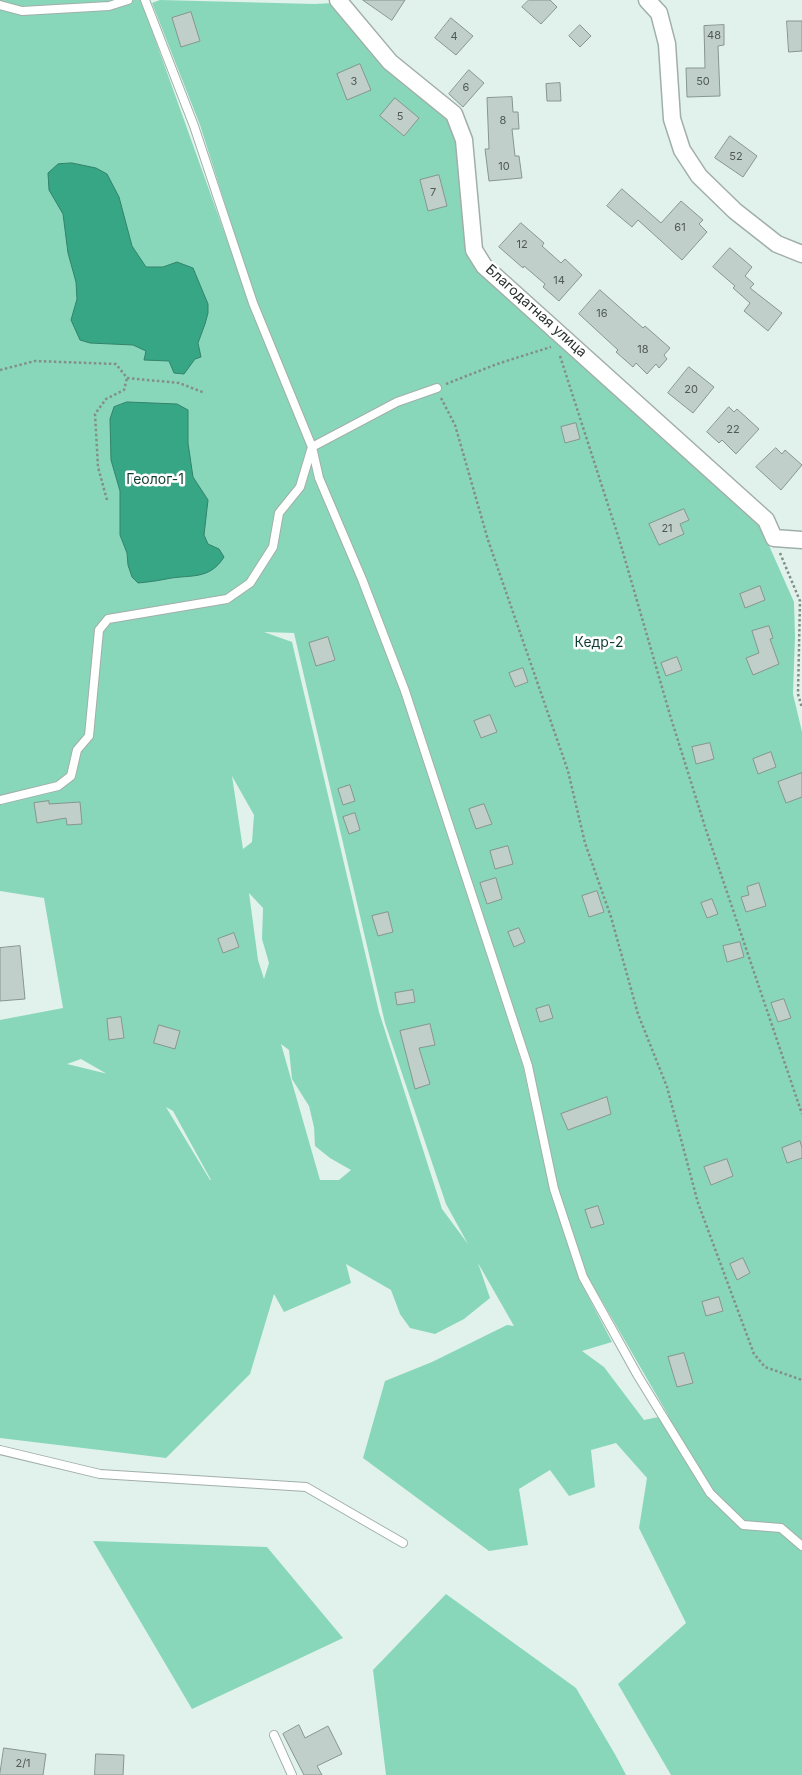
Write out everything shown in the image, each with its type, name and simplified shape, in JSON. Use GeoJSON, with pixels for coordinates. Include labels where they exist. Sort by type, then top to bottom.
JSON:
{"type":"FeatureCollection","features":[{"type":"Feature","properties":{"kind":"street","name":"Благодатная улица"},"geometry":{"type":"LineString","coordinates":[[338,0],[390,62],[454,114],[464,140],[474,250],[484,266],[560,341],[766,520],[774,538]]}},
{"type":"Feature","properties":{"kind":"street"},"geometry":{"type":"LineString","coordinates":[[647,0],[659,13],[667,44],[672,119],[682,150],[699,176],[735,211],[776,244],[802,254]]}},
{"type":"Feature","properties":{"kind":"street"},"geometry":{"type":"LineString","coordinates":[[774,538],[802,540]]}},
{"type":"Feature","properties":{"kind":"lane"},"geometry":{"type":"LineString","coordinates":[[0,5],[22,11],[109,6],[128,0]]}},
{"type":"Feature","properties":{"kind":"lane"},"geometry":{"type":"LineString","coordinates":[[145,0],[194,126],[253,303],[312,447],[319,478],[362,578],[405,691],[528,1066],[554,1190],[583,1277],[638,1376],[710,1493],[743,1525],[781,1528],[802,1546]]}},
{"type":"Feature","properties":{"kind":"lane"},"geometry":{"type":"LineString","coordinates":[[0,800],[58,786],[71,776],[77,750],[89,736],[99,630],[108,619],[227,599],[250,583],[273,547],[279,513],[300,487],[312,447],[397,402],[437,388]]}},
{"type":"Feature","properties":{"kind":"lane"},"geometry":{"type":"LineString","coordinates":[[0,1450],[100,1474],[306,1487],[403,1544]]}},
{"type":"Feature","properties":{"kind":"lane"},"geometry":{"type":"LineString","coordinates":[[274,1735],[292,1775]]}},
{"type":"Feature","properties":{"kind":"path"},"geometry":{"type":"LineString","coordinates":[[802,1114],[706,830],[670,715],[560,341],[437,388],[455,426],[488,540],[568,771],[585,843],[611,917],[638,1014],[666,1087],[702,1212],[754,1354],[765,1367],[802,1380]]}},
{"type":"Feature","properties":{"kind":"path"},"geometry":{"type":"LineString","coordinates":[[0,370],[35,361],[116,364],[127,378],[178,383],[205,393]]}},
{"type":"Feature","properties":{"kind":"path"},"geometry":{"type":"LineString","coordinates":[[107,500],[98,467],[95,414],[106,398],[124,390],[127,378]]}},
{"type":"Feature","properties":{"kind":"path"},"geometry":{"type":"LineString","coordinates":[[774,538],[800,601],[798,694],[802,708]]}},
{"type":"Feature","properties":{"kind":"green space"},"geometry":{"type":"Polygon","coordinates":[[[0,0],[141,0],[250,304],[308,449],[315,479],[359,580],[401,692],[523,1066],[550,1190],[579,1279],[612,1342],[582,1351],[604,1367],[644,1420],[668,1415],[587,1275],[558,1189],[532,1065],[409,689],[366,577],[323,477],[316,445],[256,302],[200,125],[152,3],[160,0],[333,3],[449,118],[458,142],[470,251],[759,523],[794,602],[793,694],[802,732],[802,1775],[671,1775],[618,1684],[686,1623],[639,1528],[647,1478],[616,1443],[591,1450],[595,1487],[569,1496],[550,1470],[519,1489],[528,1545],[489,1551],[363,1458],[385,1381],[432,1362],[507,1325],[514,1326],[478,1263],[490,1298],[464,1319],[435,1334],[410,1328],[400,1314],[391,1290],[346,1264],[351,1283],[284,1312],[274,1294],[250,1374],[166,1458],[0,1438],[0,1020],[63,1008],[44,898],[0,891],[0,0]],[[264,632],[292,642],[379,1012],[442,1209],[468,1244],[446,1204],[385,1023],[294,633],[264,632]],[[232,776],[243,849],[252,842],[254,815],[232,776]],[[249,893],[258,960],[264,979],[269,963],[262,939],[263,908],[249,893]],[[281,1044],[320,1180],[339,1180],[351,1170],[330,1158],[315,1146],[314,1127],[309,1106],[292,1079],[289,1050],[281,1044]],[[81,1059],[67,1064],[106,1074],[81,1059]],[[166,1107],[210,1180],[173,1111],[166,1107]]]}},
{"type":"Feature","properties":{"kind":"green space"},"geometry":{"type":"Polygon","coordinates":[[[93,1541],[267,1547],[343,1638],[192,1709],[93,1541]]]}},
{"type":"Feature","properties":{"kind":"green space"},"geometry":{"type":"Polygon","coordinates":[[[446,1594],[576,1688],[626,1775],[386,1775],[373,1670],[446,1594]]]}},
{"type":"Feature","properties":{"kind":"shaded area"},"geometry":{"type":"Polygon","coordinates":[[[72,163],[96,168],[107,174],[119,197],[132,246],[146,267],[163,267],[177,262],[193,268],[208,304],[208,313],[198,343],[201,357],[195,359],[184,374],[174,373],[169,361],[144,360],[146,351],[133,345],[90,343],[80,340],[71,320],[77,299],[76,282],[68,253],[63,214],[49,190],[48,173],[58,164],[72,163]]]}},
{"type":"Feature","properties":{"kind":"shaded area"},"geometry":{"type":"Polygon","coordinates":[[[127,402],[177,404],[188,410],[188,443],[193,477],[208,500],[204,535],[208,544],[219,549],[224,557],[212,570],[198,575],[138,583],[132,577],[127,553],[120,535],[120,491],[111,460],[110,419],[114,407],[127,402]]]}},
{"type":"Feature","properties":{"kind":"building"},"geometry":{"type":"Polygon","coordinates":[[[363,0],[405,0],[392,20],[363,0]]]}},
{"type":"Feature","properties":{"kind":"building"},"geometry":{"type":"Polygon","coordinates":[[[529,0],[550,0],[557,7],[541,24],[522,7],[529,0]]]}},
{"type":"Feature","properties":{"kind":"building"},"geometry":{"type":"Polygon","coordinates":[[[191,12],[200,41],[181,47],[172,18],[191,12]]]}},
{"type":"Feature","properties":{"kind":"building"},"geometry":{"type":"Polygon","coordinates":[[[451,18],[473,36],[456,55],[435,38],[451,18]]]}},
{"type":"Feature","properties":{"kind":"building"},"geometry":{"type":"Polygon","coordinates":[[[787,21],[802,21],[802,51],[789,52],[787,21]]]}},
{"type":"Feature","properties":{"kind":"building"},"geometry":{"type":"Polygon","coordinates":[[[580,25],[591,36],[580,47],[569,36],[580,25]]]}},
{"type":"Feature","properties":{"kind":"building"},"geometry":{"type":"Polygon","coordinates":[[[724,25],[724,45],[718,46],[720,96],[687,97],[686,68],[705,68],[704,26],[724,25]]]}},
{"type":"Feature","properties":{"kind":"building"},"geometry":{"type":"Polygon","coordinates":[[[360,64],[371,90],[347,100],[337,74],[360,64]]]}},
{"type":"Feature","properties":{"kind":"building"},"geometry":{"type":"Polygon","coordinates":[[[469,70],[484,83],[463,107],[449,94],[469,70]]]}},
{"type":"Feature","properties":{"kind":"building"},"geometry":{"type":"Polygon","coordinates":[[[560,83],[561,101],[547,101],[546,84],[560,83]]]}},
{"type":"Feature","properties":{"kind":"building"},"geometry":{"type":"Polygon","coordinates":[[[512,97],[513,112],[518,112],[519,129],[512,129],[515,156],[519,156],[522,178],[489,181],[485,149],[489,149],[487,98],[512,97]]]}},
{"type":"Feature","properties":{"kind":"building"},"geometry":{"type":"Polygon","coordinates":[[[395,98],[419,118],[404,136],[380,116],[395,98]]]}},
{"type":"Feature","properties":{"kind":"building"},"geometry":{"type":"Polygon","coordinates":[[[730,136],[757,156],[743,177],[715,158],[730,136]]]}},
{"type":"Feature","properties":{"kind":"building"},"geometry":{"type":"Polygon","coordinates":[[[439,175],[447,206],[428,211],[420,180],[439,175]]]}},
{"type":"Feature","properties":{"kind":"building"},"geometry":{"type":"Polygon","coordinates":[[[622,189],[661,223],[681,201],[703,220],[699,224],[707,232],[682,260],[638,220],[632,227],[607,206],[622,189]]]}},
{"type":"Feature","properties":{"kind":"building"},"geometry":{"type":"Polygon","coordinates":[[[521,223],[544,243],[542,246],[561,263],[565,259],[582,275],[559,301],[543,287],[545,284],[499,247],[521,223]]]}},
{"type":"Feature","properties":{"kind":"building"},"geometry":{"type":"Polygon","coordinates":[[[730,248],[752,267],[745,276],[754,284],[750,288],[782,313],[768,331],[744,311],[750,303],[733,288],[735,286],[713,267],[730,248]]]}},
{"type":"Feature","properties":{"kind":"building"},"geometry":{"type":"Polygon","coordinates":[[[600,290],[643,328],[645,326],[670,348],[664,355],[667,359],[659,368],[656,364],[647,374],[636,363],[633,367],[616,352],[618,350],[579,314],[600,290]]]}},
{"type":"Feature","properties":{"kind":"building"},"geometry":{"type":"Polygon","coordinates":[[[689,367],[714,387],[693,413],[668,393],[689,367]]]}},
{"type":"Feature","properties":{"kind":"building"},"geometry":{"type":"Polygon","coordinates":[[[729,407],[734,412],[737,409],[759,429],[736,454],[722,440],[719,443],[707,432],[729,407]]]}},
{"type":"Feature","properties":{"kind":"building"},"geometry":{"type":"Polygon","coordinates":[[[576,423],[580,439],[565,443],[561,427],[576,423]]]}},
{"type":"Feature","properties":{"kind":"building"},"geometry":{"type":"Polygon","coordinates":[[[776,448],[782,454],[785,450],[802,465],[781,490],[756,467],[776,448]]]}},
{"type":"Feature","properties":{"kind":"building"},"geometry":{"type":"Polygon","coordinates":[[[684,509],[689,520],[680,524],[684,534],[659,545],[649,524],[684,509]]]}},
{"type":"Feature","properties":{"kind":"building"},"geometry":{"type":"Polygon","coordinates":[[[760,586],[765,600],[745,608],[740,594],[760,586]]]}},
{"type":"Feature","properties":{"kind":"building"},"geometry":{"type":"Polygon","coordinates":[[[769,626],[773,638],[770,639],[779,664],[753,675],[746,658],[759,653],[752,631],[769,626]]]}},
{"type":"Feature","properties":{"kind":"building"},"geometry":{"type":"Polygon","coordinates":[[[328,637],[335,660],[316,666],[309,643],[328,637]]]}},
{"type":"Feature","properties":{"kind":"building"},"geometry":{"type":"Polygon","coordinates":[[[677,657],[682,670],[666,676],[661,663],[677,657]]]}},
{"type":"Feature","properties":{"kind":"building"},"geometry":{"type":"Polygon","coordinates":[[[523,668],[528,682],[515,687],[509,673],[523,668]]]}},
{"type":"Feature","properties":{"kind":"building"},"geometry":{"type":"Polygon","coordinates":[[[490,715],[497,732],[481,738],[474,721],[490,715]]]}},
{"type":"Feature","properties":{"kind":"building"},"geometry":{"type":"Polygon","coordinates":[[[710,743],[714,759],[696,764],[692,747],[710,743]]]}},
{"type":"Feature","properties":{"kind":"building"},"geometry":{"type":"Polygon","coordinates":[[[771,752],[776,767],[758,774],[753,759],[771,752]]]}},
{"type":"Feature","properties":{"kind":"building"},"geometry":{"type":"Polygon","coordinates":[[[802,773],[802,797],[786,803],[778,782],[802,773]]]}},
{"type":"Feature","properties":{"kind":"building"},"geometry":{"type":"Polygon","coordinates":[[[350,785],[355,801],[343,805],[338,789],[350,785]]]}},
{"type":"Feature","properties":{"kind":"building"},"geometry":{"type":"Polygon","coordinates":[[[49,801],[49,804],[80,802],[82,824],[67,825],[66,818],[37,823],[34,803],[49,801]]]}},
{"type":"Feature","properties":{"kind":"building"},"geometry":{"type":"Polygon","coordinates":[[[484,804],[492,824],[476,829],[469,809],[484,804]]]}},
{"type":"Feature","properties":{"kind":"building"},"geometry":{"type":"Polygon","coordinates":[[[355,813],[360,830],[349,834],[343,817],[355,813]]]}},
{"type":"Feature","properties":{"kind":"building"},"geometry":{"type":"Polygon","coordinates":[[[508,846],[513,864],[495,869],[490,851],[508,846]]]}},
{"type":"Feature","properties":{"kind":"building"},"geometry":{"type":"Polygon","coordinates":[[[496,878],[502,899],[487,904],[480,883],[496,878]]]}},
{"type":"Feature","properties":{"kind":"building"},"geometry":{"type":"Polygon","coordinates":[[[759,883],[766,906],[746,912],[741,897],[749,895],[747,887],[759,883]]]}},
{"type":"Feature","properties":{"kind":"building"},"geometry":{"type":"Polygon","coordinates":[[[597,891],[604,912],[589,917],[582,896],[597,891]]]}},
{"type":"Feature","properties":{"kind":"building"},"geometry":{"type":"Polygon","coordinates":[[[712,899],[718,914],[707,918],[701,903],[712,899]]]}},
{"type":"Feature","properties":{"kind":"building"},"geometry":{"type":"Polygon","coordinates":[[[388,912],[393,932],[378,936],[372,916],[388,912]]]}},
{"type":"Feature","properties":{"kind":"building"},"geometry":{"type":"Polygon","coordinates":[[[519,928],[525,942],[514,947],[508,932],[519,928]]]}},
{"type":"Feature","properties":{"kind":"building"},"geometry":{"type":"Polygon","coordinates":[[[234,933],[239,947],[223,953],[218,939],[234,933]]]}},
{"type":"Feature","properties":{"kind":"building"},"geometry":{"type":"Polygon","coordinates":[[[740,942],[744,957],[727,962],[723,946],[740,942]]]}},
{"type":"Feature","properties":{"kind":"building"},"geometry":{"type":"Polygon","coordinates":[[[20,946],[25,999],[0,1001],[0,948],[20,946]]]}},
{"type":"Feature","properties":{"kind":"building"},"geometry":{"type":"Polygon","coordinates":[[[413,990],[415,1002],[397,1005],[395,993],[413,990]]]}},
{"type":"Feature","properties":{"kind":"building"},"geometry":{"type":"Polygon","coordinates":[[[784,999],[791,1018],[778,1022],[771,1003],[784,999]]]}},
{"type":"Feature","properties":{"kind":"building"},"geometry":{"type":"Polygon","coordinates":[[[549,1005],[553,1018],[540,1022],[536,1009],[549,1005]]]}},
{"type":"Feature","properties":{"kind":"building"},"geometry":{"type":"Polygon","coordinates":[[[121,1017],[124,1038],[109,1040],[107,1019],[121,1017]]]}},
{"type":"Feature","properties":{"kind":"building"},"geometry":{"type":"Polygon","coordinates":[[[430,1024],[435,1045],[419,1048],[430,1084],[415,1089],[400,1031],[430,1024]]]}},
{"type":"Feature","properties":{"kind":"building"},"geometry":{"type":"Polygon","coordinates":[[[159,1025],[180,1031],[175,1049],[154,1043],[159,1025]]]}},
{"type":"Feature","properties":{"kind":"building"},"geometry":{"type":"Polygon","coordinates":[[[607,1097],[611,1114],[568,1130],[561,1114],[607,1097]]]}},
{"type":"Feature","properties":{"kind":"building"},"geometry":{"type":"Polygon","coordinates":[[[800,1141],[802,1158],[787,1163],[782,1148],[800,1141]]]}},
{"type":"Feature","properties":{"kind":"building"},"geometry":{"type":"Polygon","coordinates":[[[727,1159],[733,1176],[711,1185],[704,1167],[727,1159]]]}},
{"type":"Feature","properties":{"kind":"building"},"geometry":{"type":"Polygon","coordinates":[[[598,1206],[604,1224],[591,1228],[585,1210],[598,1206]]]}},
{"type":"Feature","properties":{"kind":"building"},"geometry":{"type":"Polygon","coordinates":[[[743,1258],[750,1273],[737,1280],[730,1264],[743,1258]]]}},
{"type":"Feature","properties":{"kind":"building"},"geometry":{"type":"Polygon","coordinates":[[[719,1297],[723,1311],[706,1316],[702,1302],[719,1297]]]}},
{"type":"Feature","properties":{"kind":"building"},"geometry":{"type":"Polygon","coordinates":[[[684,1353],[693,1383],[677,1387],[668,1357],[684,1353]]]}},
{"type":"Feature","properties":{"kind":"building"},"geometry":{"type":"Polygon","coordinates":[[[299,1725],[305,1738],[328,1726],[342,1754],[317,1766],[322,1775],[304,1775],[283,1734],[299,1725]]]}},
{"type":"Feature","properties":{"kind":"building"},"geometry":{"type":"Polygon","coordinates":[[[4,1748],[46,1754],[43,1775],[0,1775],[4,1748]]]}},
{"type":"Feature","properties":{"kind":"building"},"geometry":{"type":"Polygon","coordinates":[[[96,1754],[124,1755],[123,1775],[95,1775],[96,1754]]]}},
{"type":"Feature","properties":{"kind":"park label","name":"Геолог-1"},"geometry":{"type":"Point","coordinates":[155,480]}},
{"type":"Feature","properties":{"kind":"park label","name":"Кедр-2"},"geometry":{"type":"Point","coordinates":[599,643]}}]}
